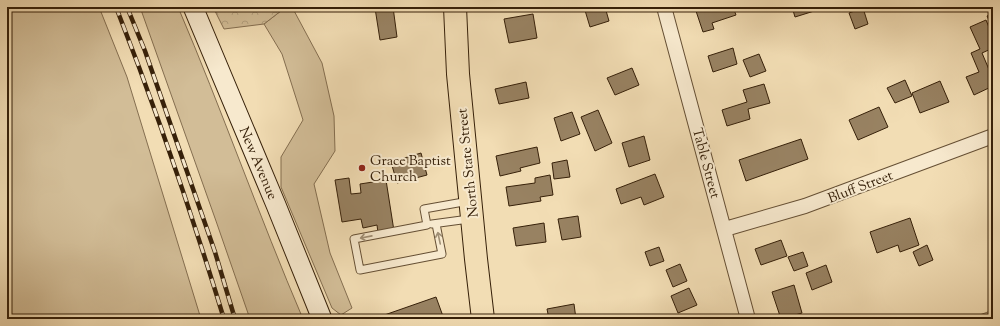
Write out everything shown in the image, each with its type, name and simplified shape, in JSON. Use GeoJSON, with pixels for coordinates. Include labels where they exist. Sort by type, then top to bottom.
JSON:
{"type":"FeatureCollection","features":[{"type":"Feature","properties":{"kind":"main road","name":"New Avenue"},"geometry":{"type":"LineString","coordinates":[[193,7],[322,319]]}},
{"type":"Feature","properties":{"kind":"main road","name":"North State Street"},"geometry":{"type":"LineString","coordinates":[[455,7],[458,74],[483,319]]}},
{"type":"Feature","properties":{"kind":"street","name":"Table Street"},"geometry":{"type":"LineString","coordinates":[[664,7],[748,319]]}},
{"type":"Feature","properties":{"kind":"street","name":"Bluff Street"},"geometry":{"type":"LineString","coordinates":[[724,229],[805,206],[993,136]]}},
{"type":"Feature","properties":{"kind":"lane"},"geometry":{"type":"LineString","coordinates":[[427,225],[424,209],[472,210]]}},
{"type":"Feature","properties":{"kind":"lane"},"geometry":{"type":"LineString","coordinates":[[436,224],[442,254],[360,270],[354,239],[436,224],[472,210]]}},
{"type":"Feature","properties":{"kind":"green space"},"geometry":{"type":"Polygon","coordinates":[[[7,7],[99,7],[127,77],[201,319],[7,319],[7,7]]]}},
{"type":"Feature","properties":{"kind":"green space"},"geometry":{"type":"Polygon","coordinates":[[[140,7],[178,7],[303,319],[250,319],[140,7]]]}},
{"type":"Feature","properties":{"kind":"green space"},"geometry":{"type":"Polygon","coordinates":[[[213,7],[286,7],[264,24],[224,29],[213,7]]]}},
{"type":"Feature","properties":{"kind":"green space"},"geometry":{"type":"Polygon","coordinates":[[[286,7],[292,7],[322,63],[334,116],[335,151],[314,184],[330,253],[352,308],[341,315],[332,308],[281,187],[281,157],[303,120],[282,54],[264,24],[286,7]]]}},
{"type":"Feature","properties":{"kind":"green space"},"geometry":{"type":"Polygon","coordinates":[[[993,310],[993,319],[969,319],[993,310]]]}},
{"type":"Feature","properties":{"kind":"building"},"geometry":{"type":"Polygon","coordinates":[[[393,7],[397,37],[380,40],[375,8],[393,7]]]}},
{"type":"Feature","properties":{"kind":"building"},"geometry":{"type":"Polygon","coordinates":[[[584,7],[605,7],[609,21],[590,27],[584,7]]]}},
{"type":"Feature","properties":{"kind":"building"},"geometry":{"type":"Polygon","coordinates":[[[706,7],[733,7],[736,15],[712,23],[714,29],[703,32],[696,11],[706,7]]]}},
{"type":"Feature","properties":{"kind":"building"},"geometry":{"type":"Polygon","coordinates":[[[792,7],[827,7],[795,17],[792,7]]]}},
{"type":"Feature","properties":{"kind":"building"},"geometry":{"type":"Polygon","coordinates":[[[863,8],[868,24],[855,29],[849,13],[863,8]]]}},
{"type":"Feature","properties":{"kind":"building"},"geometry":{"type":"Polygon","coordinates":[[[993,13],[993,29],[987,16],[993,13]]]}},
{"type":"Feature","properties":{"kind":"building"},"geometry":{"type":"Polygon","coordinates":[[[533,14],[537,38],[509,43],[504,19],[533,14]]]}},
{"type":"Feature","properties":{"kind":"building"},"geometry":{"type":"Polygon","coordinates":[[[986,20],[993,37],[993,48],[982,53],[993,79],[993,86],[974,95],[966,77],[979,72],[971,53],[980,49],[970,27],[986,20]]]}},
{"type":"Feature","properties":{"kind":"building"},"geometry":{"type":"Polygon","coordinates":[[[733,48],[737,64],[713,72],[708,56],[733,48]]]}},
{"type":"Feature","properties":{"kind":"building"},"geometry":{"type":"Polygon","coordinates":[[[759,54],[766,71],[750,77],[743,60],[759,54]]]}},
{"type":"Feature","properties":{"kind":"building"},"geometry":{"type":"Polygon","coordinates":[[[632,68],[639,85],[615,95],[607,78],[632,68]]]}},
{"type":"Feature","properties":{"kind":"building"},"geometry":{"type":"Polygon","coordinates":[[[905,80],[912,96],[895,103],[887,88],[905,80]]]}},
{"type":"Feature","properties":{"kind":"building"},"geometry":{"type":"Polygon","coordinates":[[[940,81],[949,102],[920,113],[912,93],[940,81]]]}},
{"type":"Feature","properties":{"kind":"building"},"geometry":{"type":"Polygon","coordinates":[[[526,82],[529,98],[499,104],[495,89],[526,82]]]}},
{"type":"Feature","properties":{"kind":"building"},"geometry":{"type":"Polygon","coordinates":[[[764,84],[770,103],[748,109],[750,119],[727,126],[722,110],[747,102],[743,90],[764,84]]]}},
{"type":"Feature","properties":{"kind":"building"},"geometry":{"type":"Polygon","coordinates":[[[879,107],[888,127],[858,140],[849,120],[879,107]]]}},
{"type":"Feature","properties":{"kind":"building"},"geometry":{"type":"Polygon","coordinates":[[[598,110],[612,143],[595,151],[581,117],[598,110]]]}},
{"type":"Feature","properties":{"kind":"building"},"geometry":{"type":"Polygon","coordinates":[[[572,112],[580,134],[561,141],[554,118],[572,112]]]}},
{"type":"Feature","properties":{"kind":"building"},"geometry":{"type":"Polygon","coordinates":[[[644,136],[650,160],[629,167],[622,143],[644,136]]]}},
{"type":"Feature","properties":{"kind":"building"},"geometry":{"type":"Polygon","coordinates":[[[801,139],[808,159],[746,181],[739,160],[801,139]]]}},
{"type":"Feature","properties":{"kind":"building"},"geometry":{"type":"Polygon","coordinates":[[[537,147],[540,163],[520,168],[521,171],[500,176],[496,156],[537,147]]]}},
{"type":"Feature","properties":{"kind":"building"},"geometry":{"type":"Polygon","coordinates":[[[421,153],[427,175],[397,183],[391,162],[421,153]]]}},
{"type":"Feature","properties":{"kind":"building"},"geometry":{"type":"Polygon","coordinates":[[[567,160],[570,177],[554,179],[552,163],[567,160]]]}},
{"type":"Feature","properties":{"kind":"building"},"geometry":{"type":"Polygon","coordinates":[[[655,174],[664,197],[644,205],[641,197],[621,204],[616,189],[655,174]]]}},
{"type":"Feature","properties":{"kind":"building"},"geometry":{"type":"Polygon","coordinates":[[[550,175],[553,195],[540,197],[541,201],[509,206],[506,187],[535,183],[535,178],[550,175]]]}},
{"type":"Feature","properties":{"kind":"building"},"geometry":{"type":"Polygon","coordinates":[[[349,178],[351,194],[361,193],[360,184],[386,180],[394,231],[378,233],[377,225],[363,228],[361,219],[342,222],[335,180],[349,178]]]}},
{"type":"Feature","properties":{"kind":"building"},"geometry":{"type":"Polygon","coordinates":[[[578,216],[581,237],[562,240],[558,219],[578,216]]]}},
{"type":"Feature","properties":{"kind":"building"},"geometry":{"type":"Polygon","coordinates":[[[910,218],[919,245],[900,252],[898,245],[877,253],[870,232],[910,218]]]}},
{"type":"Feature","properties":{"kind":"building"},"geometry":{"type":"Polygon","coordinates":[[[544,223],[546,242],[516,246],[513,228],[544,223]]]}},
{"type":"Feature","properties":{"kind":"building"},"geometry":{"type":"Polygon","coordinates":[[[781,240],[787,256],[761,265],[755,249],[781,240]]]}},
{"type":"Feature","properties":{"kind":"building"},"geometry":{"type":"Polygon","coordinates":[[[927,245],[933,260],[919,266],[913,252],[927,245]]]}},
{"type":"Feature","properties":{"kind":"building"},"geometry":{"type":"Polygon","coordinates":[[[659,247],[664,261],[650,266],[645,252],[659,247]]]}},
{"type":"Feature","properties":{"kind":"building"},"geometry":{"type":"Polygon","coordinates":[[[803,252],[808,266],[794,271],[788,257],[803,252]]]}},
{"type":"Feature","properties":{"kind":"building"},"geometry":{"type":"Polygon","coordinates":[[[680,264],[687,281],[673,287],[666,270],[680,264]]]}},
{"type":"Feature","properties":{"kind":"building"},"geometry":{"type":"Polygon","coordinates":[[[826,265],[832,282],[812,290],[806,273],[826,265]]]}},
{"type":"Feature","properties":{"kind":"building"},"geometry":{"type":"Polygon","coordinates":[[[794,285],[802,313],[781,319],[772,292],[794,285]]]}},
{"type":"Feature","properties":{"kind":"building"},"geometry":{"type":"Polygon","coordinates":[[[689,288],[697,305],[678,313],[671,296],[689,288]]]}},
{"type":"Feature","properties":{"kind":"building"},"geometry":{"type":"Polygon","coordinates":[[[436,297],[444,319],[373,319],[436,297]]]}},
{"type":"Feature","properties":{"kind":"building"},"geometry":{"type":"Polygon","coordinates":[[[574,304],[576,319],[549,319],[547,309],[574,304]]]}},
{"type":"Feature","properties":{"kind":"railway"},"geometry":{"type":"LineString","coordinates":[[116,7],[173,162],[224,319]]}},
{"type":"Feature","properties":{"kind":"railway"},"geometry":{"type":"LineString","coordinates":[[127,7],[145,51],[215,252],[235,319]]}},
{"type":"Feature","properties":{"kind":"place","name":"Grace Baptist Church"},"geometry":{"type":"Point","coordinates":[362,168]}}]}
